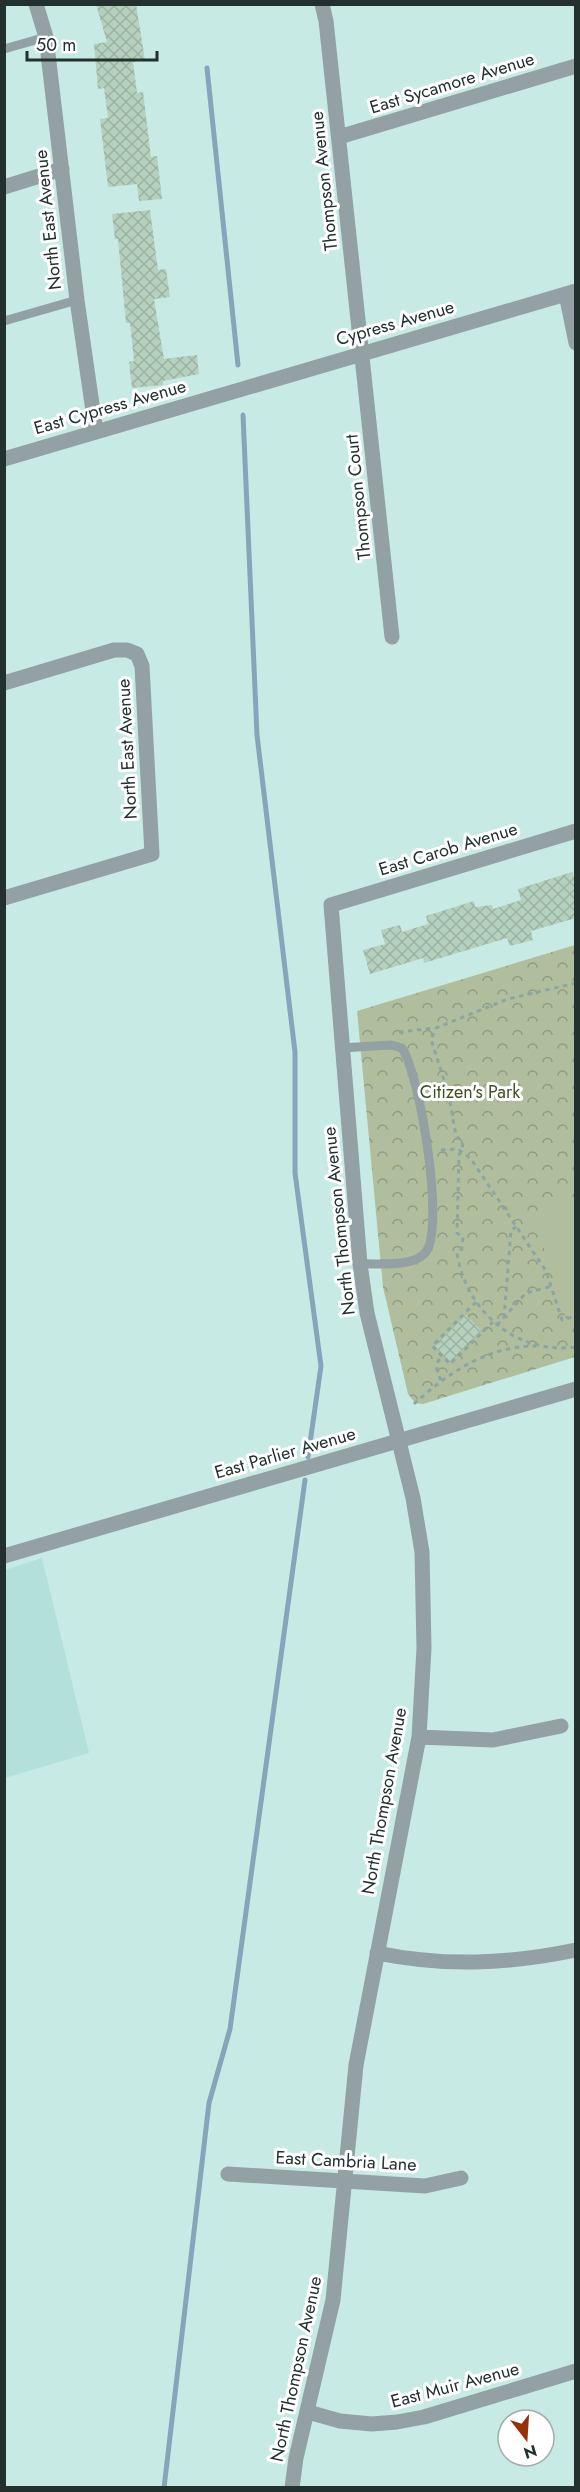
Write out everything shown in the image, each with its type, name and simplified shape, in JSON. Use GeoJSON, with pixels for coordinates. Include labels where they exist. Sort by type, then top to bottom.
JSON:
{"type":"FeatureCollection","features":[{"type":"Feature","properties":{"kind":"street","name":"North East Avenue"},"geometry":{"type":"LineString","coordinates":[[36,4],[46,37],[77,300],[96,432]]}},
{"type":"Feature","properties":{"kind":"street","name":"Thompson Avenue"},"geometry":{"type":"LineString","coordinates":[[322,4],[326,21],[362,353]]}},
{"type":"Feature","properties":{"kind":"street","name":"East Sycamore Avenue"},"geometry":{"type":"LineString","coordinates":[[339,137],[576,66]]}},
{"type":"Feature","properties":{"kind":"street"},"geometry":{"type":"LineString","coordinates":[[4,187],[62,169]]}},
{"type":"Feature","properties":{"kind":"street"},"geometry":{"type":"LineString","coordinates":[[571,292],[576,343]]}},
{"type":"Feature","properties":{"kind":"street","name":"Cypress Avenue"},"geometry":{"type":"LineString","coordinates":[[226,393],[571,292]]}},
{"type":"Feature","properties":{"kind":"street","name":"Thompson Court"},"geometry":{"type":"LineString","coordinates":[[362,353],[392,637]]}},
{"type":"Feature","properties":{"kind":"street","name":"East Cypress Avenue"},"geometry":{"type":"LineString","coordinates":[[4,459],[226,393]]}},
{"type":"Feature","properties":{"kind":"street","name":"North East Avenue"},"geometry":{"type":"LineString","coordinates":[[4,683],[114,650],[127,650],[137,654],[142,666],[152,854],[4,898]]}},
{"type":"Feature","properties":{"kind":"street","name":"East Carob Avenue"},"geometry":{"type":"LineString","coordinates":[[331,905],[576,831]]}},
{"type":"Feature","properties":{"kind":"street","name":"North Thompson Avenue"},"geometry":{"type":"LineString","coordinates":[[292,2487],[333,2300],[356,2065],[419,1737],[424,1648],[422,1552],[413,1498],[367,1313],[360,1264],[331,905]]}},
{"type":"Feature","properties":{"kind":"street","name":"East Parlier Avenue"},"geometry":{"type":"LineString","coordinates":[[4,1556],[576,1389]]}},
{"type":"Feature","properties":{"kind":"street"},"geometry":{"type":"LineString","coordinates":[[419,1737],[493,1740],[561,1726]]}},
{"type":"Feature","properties":{"kind":"street"},"geometry":{"type":"LineString","coordinates":[[377,1953],[410,1959],[473,1963],[521,1959],[576,1950]]}},
{"type":"Feature","properties":{"kind":"street","name":"East Cambria Lane"},"geometry":{"type":"LineString","coordinates":[[228,2174],[425,2186],[461,2178]]}},
{"type":"Feature","properties":{"kind":"street","name":"East Muir Avenue"},"geometry":{"type":"LineString","coordinates":[[308,2412],[350,2422],[372,2424],[398,2422],[576,2371]]}},
{"type":"Feature","properties":{"kind":"lane"},"geometry":{"type":"LineString","coordinates":[[4,49],[46,37]]}},
{"type":"Feature","properties":{"kind":"lane"},"geometry":{"type":"LineString","coordinates":[[4,321],[77,300]]}},
{"type":"Feature","properties":{"kind":"lane"},"geometry":{"type":"LineString","coordinates":[[341,1048],[391,1045],[402,1048],[419,1098],[428,1151],[432,1218],[429,1246],[426,1252],[420,1258],[409,1261],[360,1264]]}},
{"type":"Feature","properties":{"kind":"path"},"geometry":{"type":"LineString","coordinates":[[431,1039],[436,1028],[483,1007],[526,994],[576,983]]}},
{"type":"Feature","properties":{"kind":"path"},"geometry":{"type":"LineString","coordinates":[[419,1031],[427,1033],[431,1039],[447,1089],[456,1136],[463,1142],[459,1155],[457,1233],[463,1237],[462,1248],[457,1253],[463,1277],[476,1302],[493,1322],[512,1336],[540,1346]]}},
{"type":"Feature","properties":{"kind":"path"},"geometry":{"type":"LineString","coordinates":[[428,1151],[462,1150]]}},
{"type":"Feature","properties":{"kind":"path"},"geometry":{"type":"LineString","coordinates":[[462,1150],[546,1271],[562,1320],[576,1316]]}},
{"type":"Feature","properties":{"kind":"path"},"geometry":{"type":"LineString","coordinates":[[504,1318],[511,1230],[516,1227]]}},
{"type":"Feature","properties":{"kind":"path"},"geometry":{"type":"LineString","coordinates":[[497,1325],[526,1293],[552,1286]]}},
{"type":"Feature","properties":{"kind":"path"},"geometry":{"type":"LineString","coordinates":[[476,1302],[432,1346],[450,1364],[493,1322]]}},
{"type":"Feature","properties":{"kind":"path"},"geometry":{"type":"LineString","coordinates":[[414,1404],[441,1380],[466,1364],[501,1350],[518,1346],[576,1347]]}},
{"type":"Feature","properties":{"kind":"path"},"geometry":{"type":"LineString","coordinates":[[441,1380],[437,1364],[442,1357]]}},
{"type":"Feature","properties":{"kind":"shaded area"},"geometry":{"type":"Polygon","coordinates":[[[42,1558],[89,1753],[5,1778],[5,1570],[42,1558]]]}},
{"type":"Feature","properties":{"kind":"green space","name":"Citizen's Park"},"geometry":{"type":"Polygon","coordinates":[[[575,945],[575,1357],[423,1404],[415,1403],[408,1394],[383,1287],[357,1011],[575,945]]]}},
{"type":"Feature","properties":{"kind":"green space"},"geometry":{"type":"Polygon","coordinates":[[[564,1203],[576,1209],[575,1313],[565,1316],[538,1227],[546,1210],[564,1203]]]}},
{"type":"Feature","properties":{"kind":"building"},"geometry":{"type":"Polygon","coordinates":[[[96,4],[136,4],[145,60],[133,62],[137,93],[143,92],[151,157],[157,156],[162,199],[139,201],[137,184],[108,187],[100,119],[108,118],[104,88],[98,89],[94,44],[107,42],[96,4]]]}},
{"type":"Feature","properties":{"kind":"building"},"geometry":{"type":"Polygon","coordinates":[[[150,210],[158,270],[166,269],[170,297],[154,299],[164,359],[197,355],[199,374],[163,381],[163,385],[132,388],[129,362],[134,361],[130,323],[126,323],[118,239],[115,239],[112,214],[150,210]]]}},
{"type":"Feature","properties":{"kind":"building"},"geometry":{"type":"Polygon","coordinates":[[[572,872],[576,882],[576,918],[531,931],[533,940],[510,946],[507,938],[424,963],[423,958],[370,974],[363,950],[385,944],[381,930],[400,925],[402,932],[428,924],[426,916],[474,901],[475,907],[492,905],[493,909],[521,900],[518,889],[572,872]]]}},
{"type":"Feature","properties":{"kind":"building"},"geometry":{"type":"Polygon","coordinates":[[[466,1315],[481,1330],[450,1362],[435,1347],[466,1315]]]}},
{"type":"Feature","properties":{"kind":"waterway"},"geometry":{"type":"LineString","coordinates":[[207,68],[238,365]]}},
{"type":"Feature","properties":{"kind":"waterway"},"geometry":{"type":"LineString","coordinates":[[243,415],[257,735],[295,1052],[295,1173],[321,1366],[308,1457]]}},
{"type":"Feature","properties":{"kind":"waterway"},"geometry":{"type":"LineString","coordinates":[[164,2488],[209,2103],[230,2029],[305,1480]]}}]}
